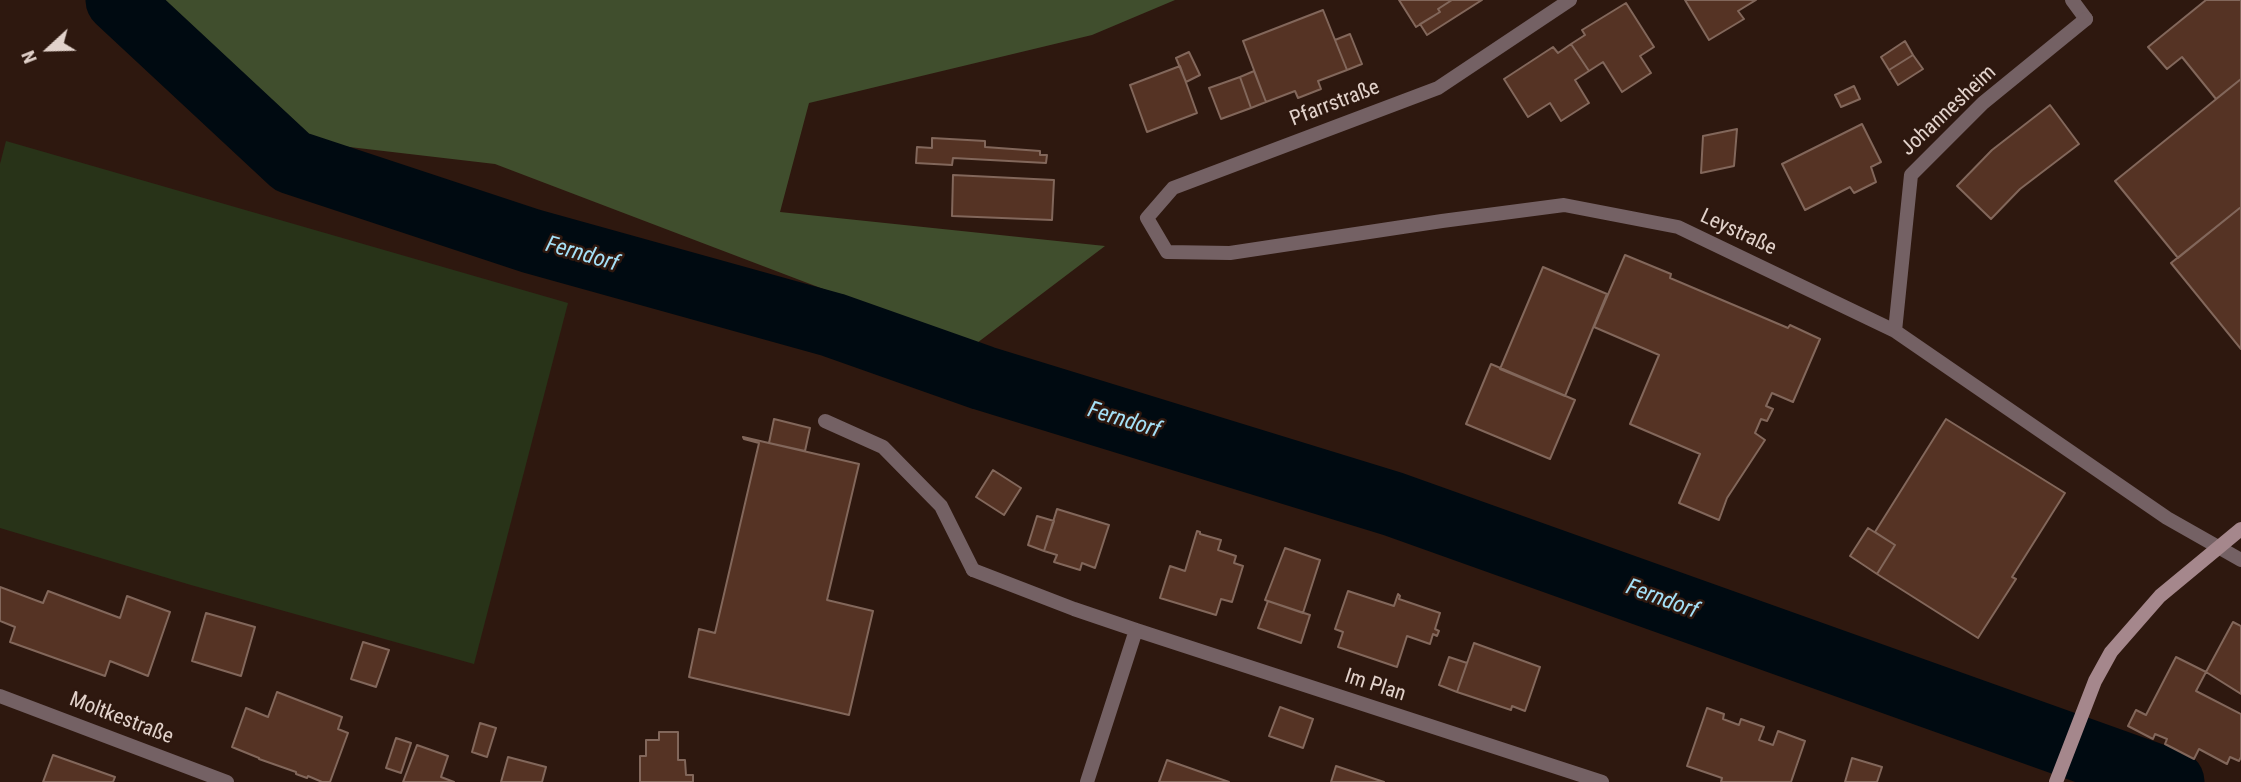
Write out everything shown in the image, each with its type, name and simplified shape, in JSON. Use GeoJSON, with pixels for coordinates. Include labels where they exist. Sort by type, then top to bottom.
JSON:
{"type":"FeatureCollection","features":[{"type":"Feature","properties":{"kind":"main road"},"geometry":{"type":"LineString","coordinates":[[2056,782],[2080,716],[2111,652],[2160,596],[2241,529]]}},
{"type":"Feature","properties":{"kind":"street","name":"Pfarrstraße"},"geometry":{"type":"LineString","coordinates":[[1167,251],[1147,218],[1172,188],[1438,88],[1570,0]]}},
{"type":"Feature","properties":{"kind":"street","name":"Johannesheim"},"geometry":{"type":"LineString","coordinates":[[1895,331],[1911,175],[1983,103],[2086,19],[2072,0]]}},
{"type":"Feature","properties":{"kind":"street","name":"Leystraße"},"geometry":{"type":"LineString","coordinates":[[1167,251],[1230,253],[1564,205],[1678,227],[1895,331],[2167,518],[2241,560]]}},
{"type":"Feature","properties":{"kind":"street","name":"Im Plan"},"geometry":{"type":"LineString","coordinates":[[825,421],[883,447],[893,457],[941,506],[973,570],[1136,630],[1602,782]]}},
{"type":"Feature","properties":{"kind":"street"},"geometry":{"type":"LineString","coordinates":[[1087,782],[1136,630]]}},
{"type":"Feature","properties":{"kind":"street","name":"Moltkestraße"},"geometry":{"type":"LineString","coordinates":[[0,696],[227,782]]}},
{"type":"Feature","properties":{"kind":"green space"},"geometry":{"type":"Polygon","coordinates":[[[139,0],[1175,0],[1092,35],[809,103],[780,212],[1105,246],[973,346],[495,164],[298,141],[139,0]]]}},
{"type":"Feature","properties":{"kind":"green space"},"geometry":{"type":"Polygon","coordinates":[[[6,141],[568,303],[474,664],[191,585],[0,528],[0,164],[6,141]]]}},
{"type":"Feature","properties":{"kind":"building"},"geometry":{"type":"Polygon","coordinates":[[[1399,0],[1452,0],[1438,9],[1440,12],[1416,27],[1399,0]]]}},
{"type":"Feature","properties":{"kind":"building"},"geometry":{"type":"Polygon","coordinates":[[[1452,0],[1482,0],[1427,35],[1420,24],[1440,12],[1438,9],[1452,0]]]}},
{"type":"Feature","properties":{"kind":"building"},"geometry":{"type":"Polygon","coordinates":[[[1685,0],[1756,0],[1738,11],[1744,19],[1709,40],[1685,0]]]}},
{"type":"Feature","properties":{"kind":"building"},"geometry":{"type":"Polygon","coordinates":[[[2206,0],[2241,0],[2241,79],[2216,99],[2182,57],[2167,69],[2148,47],[2206,0]]]}},
{"type":"Feature","properties":{"kind":"building"},"geometry":{"type":"Polygon","coordinates":[[[1626,3],[1654,47],[1640,56],[1651,73],[1622,92],[1603,62],[1589,71],[1571,44],[1585,35],[1582,30],[1626,3]]]}},
{"type":"Feature","properties":{"kind":"building"},"geometry":{"type":"Polygon","coordinates":[[[1323,10],[1347,70],[1318,81],[1321,89],[1298,98],[1295,91],[1266,102],[1243,41],[1323,10]]]}},
{"type":"Feature","properties":{"kind":"building"},"geometry":{"type":"Polygon","coordinates":[[[1350,34],[1362,64],[1347,70],[1335,40],[1350,34]]]}},
{"type":"Feature","properties":{"kind":"building"},"geometry":{"type":"Polygon","coordinates":[[[1905,41],[1913,55],[1889,70],[1881,57],[1905,41]]]}},
{"type":"Feature","properties":{"kind":"building"},"geometry":{"type":"Polygon","coordinates":[[[1571,44],[1589,71],[1575,80],[1589,103],[1561,121],[1550,103],[1528,117],[1504,79],[1553,47],[1558,53],[1571,44]]]}},
{"type":"Feature","properties":{"kind":"building"},"geometry":{"type":"Polygon","coordinates":[[[1189,52],[1200,75],[1186,82],[1176,58],[1189,52]]]}},
{"type":"Feature","properties":{"kind":"building"},"geometry":{"type":"Polygon","coordinates":[[[1913,55],[1923,69],[1898,85],[1889,70],[1913,55]]]}},
{"type":"Feature","properties":{"kind":"building"},"geometry":{"type":"Polygon","coordinates":[[[1180,66],[1197,113],[1147,132],[1130,85],[1180,66]]]}},
{"type":"Feature","properties":{"kind":"building"},"geometry":{"type":"Polygon","coordinates":[[[1254,71],[1266,102],[1251,108],[1240,77],[1254,71]]]}},
{"type":"Feature","properties":{"kind":"building"},"geometry":{"type":"Polygon","coordinates":[[[1240,77],[1251,108],[1221,119],[1209,88],[1240,77]]]}},
{"type":"Feature","properties":{"kind":"building"},"geometry":{"type":"Polygon","coordinates":[[[2241,79],[2241,207],[2178,258],[2115,181],[2241,79]]]}},
{"type":"Feature","properties":{"kind":"building"},"geometry":{"type":"Polygon","coordinates":[[[1854,86],[1860,99],[1841,107],[1835,95],[1854,86]]]}},
{"type":"Feature","properties":{"kind":"building"},"geometry":{"type":"Polygon","coordinates":[[[2050,105],[2079,144],[2020,189],[1991,219],[1957,186],[1992,150],[2050,105]]]}},
{"type":"Feature","properties":{"kind":"building"},"geometry":{"type":"Polygon","coordinates":[[[1862,124],[1881,162],[1871,167],[1876,182],[1854,193],[1850,187],[1805,210],[1782,164],[1862,124]]]}},
{"type":"Feature","properties":{"kind":"building"},"geometry":{"type":"Polygon","coordinates":[[[1737,129],[1734,166],[1701,173],[1703,136],[1737,129]]]}},
{"type":"Feature","properties":{"kind":"building"},"geometry":{"type":"Polygon","coordinates":[[[932,138],[985,141],[985,147],[1040,151],[1040,155],[1047,155],[1046,163],[953,158],[952,165],[916,163],[917,147],[932,148],[932,138]]]}},
{"type":"Feature","properties":{"kind":"building"},"geometry":{"type":"Polygon","coordinates":[[[953,175],[1054,180],[1052,220],[952,216],[953,175]]]}},
{"type":"Feature","properties":{"kind":"building"},"geometry":{"type":"Polygon","coordinates":[[[2241,207],[2241,349],[2171,263],[2241,207]]]}},
{"type":"Feature","properties":{"kind":"building"},"geometry":{"type":"Polygon","coordinates":[[[1625,255],[1671,274],[1670,278],[1820,339],[1793,402],[1772,393],[1766,406],[1773,409],[1767,421],[1761,419],[1755,433],[1765,440],[1727,498],[1719,520],[1679,503],[1700,454],[1630,424],[1659,355],[1594,327],[1625,255]]]}},
{"type":"Feature","properties":{"kind":"building"},"geometry":{"type":"Polygon","coordinates":[[[1543,267],[1607,294],[1565,396],[1500,369],[1543,267]]]}},
{"type":"Feature","properties":{"kind":"building"},"geometry":{"type":"Polygon","coordinates":[[[1491,364],[1575,400],[1550,459],[1466,424],[1491,364]]]}},
{"type":"Feature","properties":{"kind":"building"},"geometry":{"type":"Polygon","coordinates":[[[774,419],[810,428],[805,451],[769,443],[774,419]]]}},
{"type":"Feature","properties":{"kind":"building"},"geometry":{"type":"Polygon","coordinates":[[[1946,419],[2065,493],[2012,577],[2016,579],[1978,638],[1877,574],[1895,545],[1875,532],[1946,419]]]}},
{"type":"Feature","properties":{"kind":"building"},"geometry":{"type":"Polygon","coordinates":[[[743,437],[859,464],[827,600],[873,611],[849,715],[689,677],[699,629],[715,633],[759,443],[743,437]]]}},
{"type":"Feature","properties":{"kind":"building"},"geometry":{"type":"Polygon","coordinates":[[[993,470],[1021,488],[1004,515],[976,497],[993,470]]]}},
{"type":"Feature","properties":{"kind":"building"},"geometry":{"type":"Polygon","coordinates":[[[1057,509],[1109,525],[1095,568],[1082,563],[1080,570],[1054,562],[1057,555],[1044,551],[1057,509]]]}},
{"type":"Feature","properties":{"kind":"building"},"geometry":{"type":"Polygon","coordinates":[[[1037,516],[1054,521],[1044,551],[1028,545],[1037,516]]]}},
{"type":"Feature","properties":{"kind":"building"},"geometry":{"type":"Polygon","coordinates":[[[1868,528],[1895,545],[1877,574],[1850,556],[1868,528]]]}},
{"type":"Feature","properties":{"kind":"building"},"geometry":{"type":"Polygon","coordinates":[[[1197,531],[1221,540],[1218,550],[1236,556],[1234,563],[1243,566],[1232,602],[1221,599],[1216,615],[1160,598],[1170,566],[1185,571],[1197,531]]]}},
{"type":"Feature","properties":{"kind":"building"},"geometry":{"type":"Polygon","coordinates":[[[1285,548],[1320,560],[1303,613],[1265,600],[1285,548]]]}},
{"type":"Feature","properties":{"kind":"building"},"geometry":{"type":"Polygon","coordinates":[[[0,587],[43,603],[48,591],[120,618],[127,596],[170,612],[148,676],[110,661],[105,676],[10,642],[15,627],[0,621],[0,587]]]}},
{"type":"Feature","properties":{"kind":"building"},"geometry":{"type":"Polygon","coordinates":[[[1348,591],[1394,606],[1398,594],[1399,599],[1440,613],[1435,629],[1439,631],[1437,636],[1433,634],[1430,644],[1407,636],[1397,667],[1338,647],[1343,632],[1335,629],[1348,591]]]}},
{"type":"Feature","properties":{"kind":"building"},"geometry":{"type":"Polygon","coordinates":[[[1268,601],[1310,615],[1301,643],[1258,628],[1268,601]]]}},
{"type":"Feature","properties":{"kind":"building"},"geometry":{"type":"Polygon","coordinates":[[[206,613],[255,627],[241,676],[192,661],[206,613]]]}},
{"type":"Feature","properties":{"kind":"building"},"geometry":{"type":"Polygon","coordinates":[[[2233,622],[2241,626],[2241,694],[2206,672],[2233,622]]]}},
{"type":"Feature","properties":{"kind":"building"},"geometry":{"type":"Polygon","coordinates":[[[363,642],[389,650],[376,687],[351,679],[363,642]]]}},
{"type":"Feature","properties":{"kind":"building"},"geometry":{"type":"Polygon","coordinates":[[[1474,643],[1540,667],[1525,711],[1512,706],[1511,710],[1457,692],[1474,643]]]}},
{"type":"Feature","properties":{"kind":"building"},"geometry":{"type":"Polygon","coordinates":[[[1449,657],[1467,663],[1457,692],[1439,685],[1449,657]]]}},
{"type":"Feature","properties":{"kind":"building"},"geometry":{"type":"Polygon","coordinates":[[[2176,657],[2206,672],[2196,691],[2241,714],[2239,761],[2230,757],[2227,764],[2199,749],[2194,759],[2165,744],[2167,739],[2155,734],[2153,739],[2128,726],[2136,710],[2146,715],[2176,657]]]}},
{"type":"Feature","properties":{"kind":"building"},"geometry":{"type":"Polygon","coordinates":[[[277,692],[342,717],[338,729],[348,733],[330,782],[322,782],[308,776],[307,778],[232,747],[246,708],[268,717],[277,692]]]}},
{"type":"Feature","properties":{"kind":"building"},"geometry":{"type":"Polygon","coordinates":[[[1280,707],[1313,719],[1303,748],[1269,736],[1280,707]]]}},
{"type":"Feature","properties":{"kind":"building"},"geometry":{"type":"Polygon","coordinates":[[[1707,708],[1724,714],[1723,719],[1739,725],[1741,719],[1764,727],[1759,740],[1773,745],[1778,731],[1805,741],[1791,782],[1721,782],[1722,778],[1687,766],[1707,708]]]}},
{"type":"Feature","properties":{"kind":"building"},"geometry":{"type":"Polygon","coordinates":[[[480,723],[496,728],[487,757],[472,752],[480,723]]]}},
{"type":"Feature","properties":{"kind":"building"},"geometry":{"type":"Polygon","coordinates":[[[659,732],[678,732],[678,760],[685,760],[686,775],[693,775],[693,782],[640,782],[640,756],[646,756],[646,740],[659,740],[659,732]]]}},
{"type":"Feature","properties":{"kind":"building"},"geometry":{"type":"Polygon","coordinates":[[[396,738],[411,743],[401,773],[386,768],[396,738]]]}},
{"type":"Feature","properties":{"kind":"building"},"geometry":{"type":"Polygon","coordinates":[[[417,745],[448,756],[441,777],[454,782],[403,782],[417,745]]]}},
{"type":"Feature","properties":{"kind":"building"},"geometry":{"type":"Polygon","coordinates":[[[53,755],[115,777],[113,782],[43,782],[53,755]]]}},
{"type":"Feature","properties":{"kind":"building"},"geometry":{"type":"Polygon","coordinates":[[[508,757],[546,767],[542,782],[501,782],[508,757]]]}},
{"type":"Feature","properties":{"kind":"building"},"geometry":{"type":"Polygon","coordinates":[[[1852,758],[1882,767],[1877,782],[1845,782],[1852,758]]]}},
{"type":"Feature","properties":{"kind":"building"},"geometry":{"type":"Polygon","coordinates":[[[1167,760],[1229,782],[1159,782],[1167,760]]]}},
{"type":"Feature","properties":{"kind":"building"},"geometry":{"type":"Polygon","coordinates":[[[1336,766],[1384,782],[1331,782],[1336,766]]]}},
{"type":"Feature","properties":{"kind":"waterway","name":"Ferndorf"},"geometry":{"type":"LineString","coordinates":[[118,0],[292,162],[531,241],[833,325],[983,378],[1393,504],[2172,782]]}}]}
